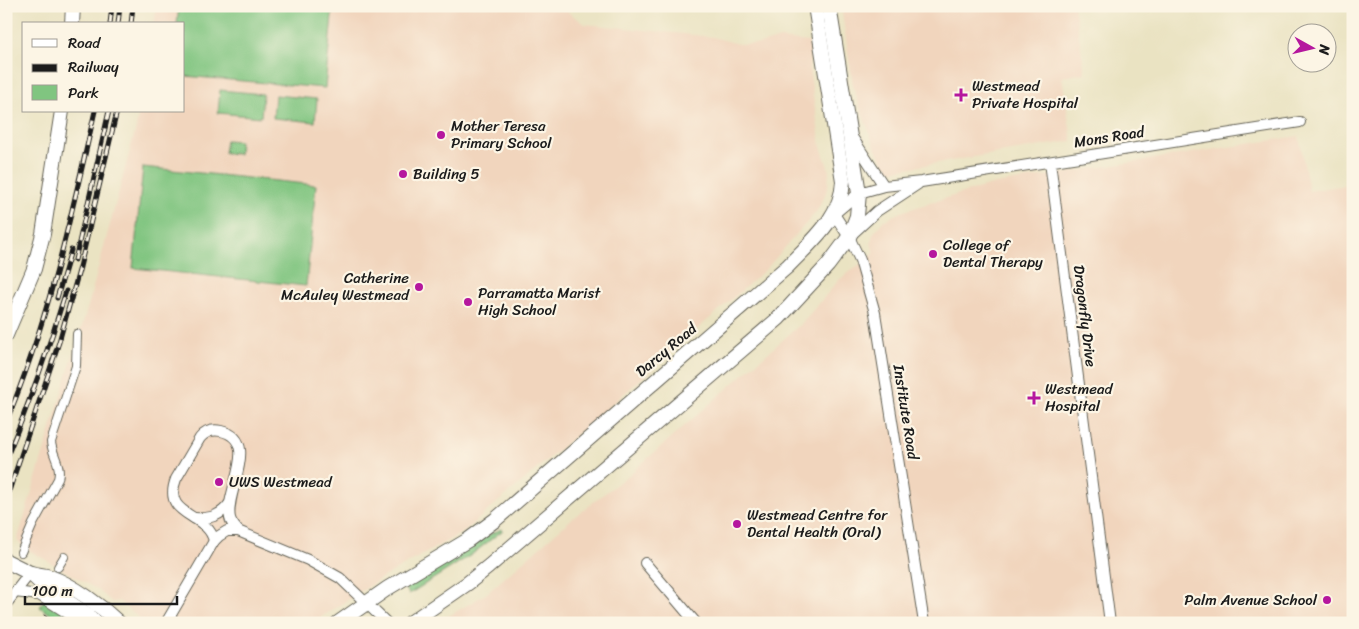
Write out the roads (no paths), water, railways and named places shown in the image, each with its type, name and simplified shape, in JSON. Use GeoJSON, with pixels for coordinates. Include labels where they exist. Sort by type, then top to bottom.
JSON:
{"type":"FeatureCollection","features":[{"type":"Feature","properties":{"kind":"street"},"geometry":{"type":"LineString","coordinates":[[72,22],[73,6]]}},
{"type":"Feature","properties":{"kind":"street","name":"Darcy Road"},"geometry":{"type":"LineString","coordinates":[[338,623],[366,603],[468,540],[495,520],[788,266],[815,238],[834,214],[841,198],[843,181],[815,6]]}},
{"type":"Feature","properties":{"kind":"street"},"geometry":{"type":"LineString","coordinates":[[410,623],[488,567],[634,441],[747,347],[806,290],[849,237],[857,216],[859,193],[829,6]]}},
{"type":"Feature","properties":{"kind":"street"},"geometry":{"type":"LineString","coordinates":[[827,85],[833,69],[832,26]]}},
{"type":"Feature","properties":{"kind":"street"},"geometry":{"type":"LineString","coordinates":[[6,336],[34,269],[43,234],[62,112]]}},
{"type":"Feature","properties":{"kind":"street","name":"Mons Road"},"geometry":{"type":"LineString","coordinates":[[834,214],[859,193],[884,186],[921,182],[1300,122]]}},
{"type":"Feature","properties":{"kind":"street"},"geometry":{"type":"LineString","coordinates":[[850,134],[884,186]]}},
{"type":"Feature","properties":{"kind":"street","name":"Dragonfly Drive"},"geometry":{"type":"LineString","coordinates":[[1050,162],[1110,623]]}},
{"type":"Feature","properties":{"kind":"street","name":"Mons Road"},"geometry":{"type":"LineString","coordinates":[[849,237],[877,211],[921,182]]}},
{"type":"Feature","properties":{"kind":"street","name":"Institute Road"},"geometry":{"type":"LineString","coordinates":[[834,214],[849,237],[861,265],[875,313],[924,623]]}},
{"type":"Feature","properties":{"kind":"street"},"geometry":{"type":"LineString","coordinates":[[20,552],[58,479],[60,471],[51,450],[51,442],[76,366],[77,334]]}},
{"type":"Feature","properties":{"kind":"street"},"geometry":{"type":"LineString","coordinates":[[214,541],[209,529],[179,508],[174,502],[173,486],[200,438],[204,433],[210,431],[215,430],[228,433],[234,437],[241,449],[230,503],[231,522],[238,531]]}},
{"type":"Feature","properties":{"kind":"street"},"geometry":{"type":"LineString","coordinates":[[193,517],[214,517],[226,509],[230,503]]}},
{"type":"Feature","properties":{"kind":"street"},"geometry":{"type":"LineString","coordinates":[[166,623],[214,541],[227,531],[238,531],[325,568],[340,578],[387,623]]}},
{"type":"Feature","properties":{"kind":"street"},"geometry":{"type":"LineString","coordinates":[[58,567],[64,557]]}},
{"type":"Feature","properties":{"kind":"street"},"geometry":{"type":"LineString","coordinates":[[6,561],[30,573],[50,577],[76,591],[97,604],[119,623]]}},
{"type":"Feature","properties":{"kind":"street"},"geometry":{"type":"LineString","coordinates":[[645,563],[696,623]]}},
{"type":"Feature","properties":{"kind":"street"},"geometry":{"type":"LineString","coordinates":[[6,604],[30,573]]}},
{"type":"Feature","properties":{"kind":"street"},"geometry":{"type":"LineString","coordinates":[[30,573],[44,586],[87,614],[96,623]]}},
{"type":"Feature","properties":{"kind":"street"},"geometry":{"type":"LineString","coordinates":[[15,592],[39,595],[83,623]]}},
{"type":"Feature","properties":{"kind":"tram line"},"geometry":{"type":"LineString","coordinates":[[44,615],[55,623]]}},
{"type":"Feature","properties":{"kind":"railway"},"geometry":{"type":"LineString","coordinates":[[110,22],[112,6]]}},
{"type":"Feature","properties":{"kind":"railway"},"geometry":{"type":"LineString","coordinates":[[118,22],[120,6]]}},
{"type":"Feature","properties":{"kind":"railway"},"geometry":{"type":"LineString","coordinates":[[131,22],[133,6]]}},
{"type":"Feature","properties":{"kind":"railway"},"geometry":{"type":"LineString","coordinates":[[6,422],[21,385],[46,308],[95,112]]}},
{"type":"Feature","properties":{"kind":"railway"},"geometry":{"type":"LineString","coordinates":[[75,260],[109,112]]}},
{"type":"Feature","properties":{"kind":"railway"},"geometry":{"type":"LineString","coordinates":[[6,500],[59,342],[80,267],[117,112]]}},
{"type":"Feature","properties":{"kind":"railway"},"geometry":{"type":"LineString","coordinates":[[57,298],[71,250]]}},
{"type":"Feature","properties":{"kind":"railway"},"geometry":{"type":"LineString","coordinates":[[6,459],[23,418],[66,291]]}},
{"type":"Feature","properties":{"kind":"place","name":"Westmead Private Hospital"},"geometry":{"type":"Point","coordinates":[961,95]}},
{"type":"Feature","properties":{"kind":"place","name":"Mother Teresa Primary School"},"geometry":{"type":"Point","coordinates":[441,135]}},
{"type":"Feature","properties":{"kind":"place","name":"Building 5"},"geometry":{"type":"Point","coordinates":[403,174]}},
{"type":"Feature","properties":{"kind":"place","name":"College of Dental Therapy"},"geometry":{"type":"Point","coordinates":[933,254]}},
{"type":"Feature","properties":{"kind":"place","name":"Catherine McAuley Westmead"},"geometry":{"type":"Point","coordinates":[419,287]}},
{"type":"Feature","properties":{"kind":"place","name":"Parramatta Marist High School"},"geometry":{"type":"Point","coordinates":[468,302]}},
{"type":"Feature","properties":{"kind":"place","name":"Westmead Hospital"},"geometry":{"type":"Point","coordinates":[1034,398]}},
{"type":"Feature","properties":{"kind":"place","name":"UWS Westmead"},"geometry":{"type":"Point","coordinates":[219,482]}},
{"type":"Feature","properties":{"kind":"place","name":"Westmead Centre for Dental Health (Oral)"},"geometry":{"type":"Point","coordinates":[737,524]}},
{"type":"Feature","properties":{"kind":"place","name":"Palm Avenue School"},"geometry":{"type":"Point","coordinates":[1327,600]}}]}
